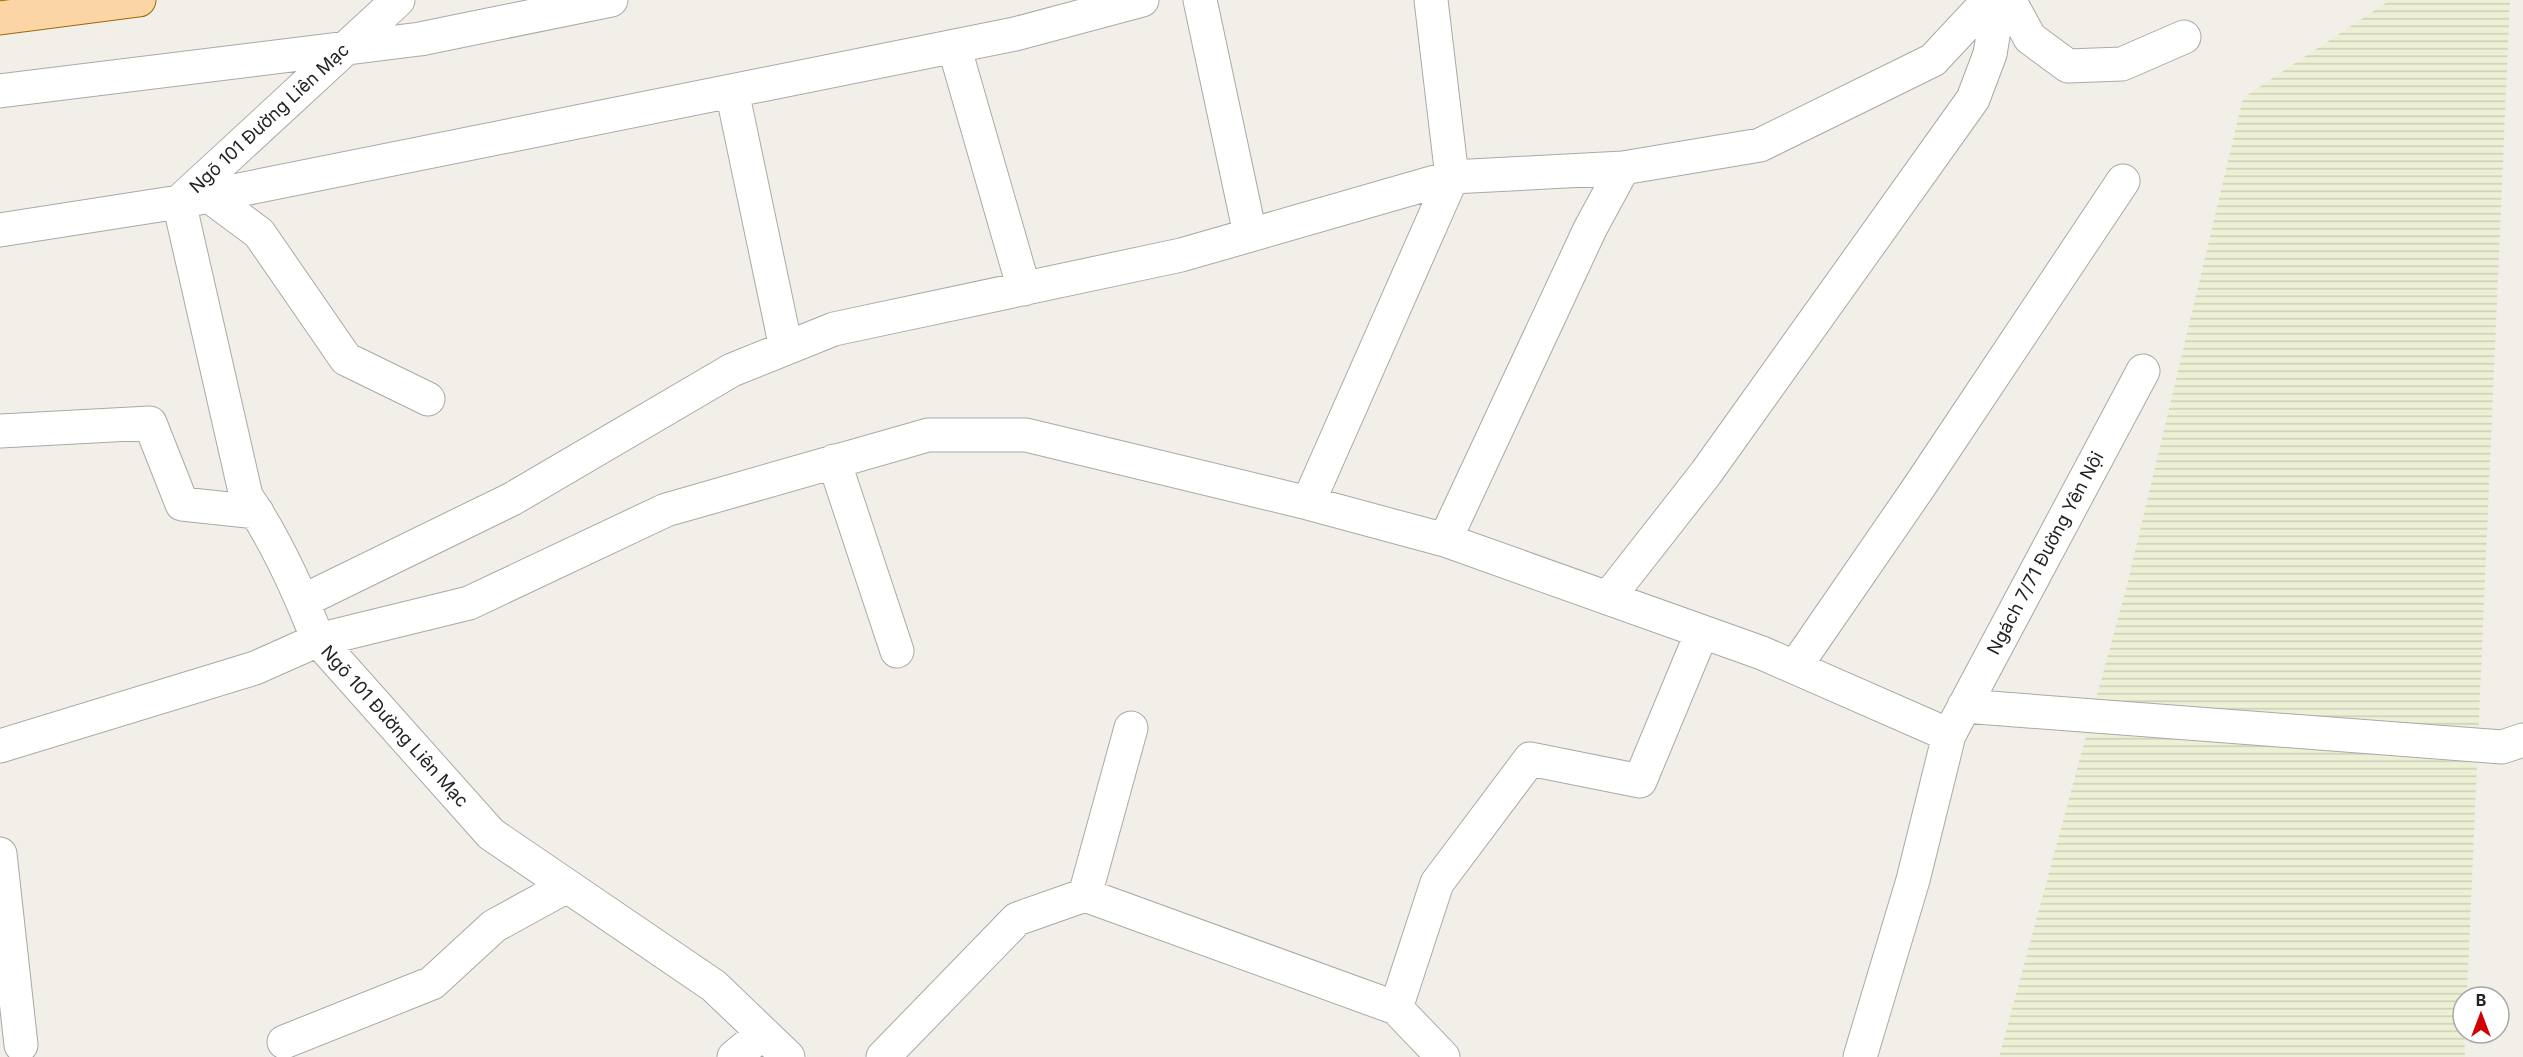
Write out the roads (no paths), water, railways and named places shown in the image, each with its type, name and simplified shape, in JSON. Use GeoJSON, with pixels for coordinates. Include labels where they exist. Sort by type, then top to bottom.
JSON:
{"type":"FeatureCollection","features":[{"type":"Feature","properties":{"kind":"main road"},"geometry":{"type":"LineString","coordinates":[[0,18],[139,0]]}},
{"type":"Feature","properties":{"kind":"street","name":"Ngõ 101 Đường Liên Mạc"},"geometry":{"type":"LineString","coordinates":[[399,0],[344,48],[194,199],[246,496],[257,512],[303,601],[318,640],[491,834],[714,986],[788,1057]]}},
{"type":"Feature","properties":{"kind":"street"},"geometry":{"type":"LineString","coordinates":[[0,91],[420,39],[611,0]]}},
{"type":"Feature","properties":{"kind":"street"},"geometry":{"type":"LineString","coordinates":[[0,230],[194,199],[732,91],[1015,34],[1142,0]]}},
{"type":"Feature","properties":{"kind":"street"},"geometry":{"type":"LineString","coordinates":[[1200,0],[1250,234]]}},
{"type":"Feature","properties":{"kind":"street"},"geometry":{"type":"LineString","coordinates":[[1308,503],[1452,177],[1431,0]]}},
{"type":"Feature","properties":{"kind":"street"},"geometry":{"type":"LineString","coordinates":[[303,601],[513,500],[732,370],[834,329],[1181,255],[1452,177],[1623,168],[1760,145],[1933,60],[1989,0]]}},
{"type":"Feature","properties":{"kind":"street"},"geometry":{"type":"LineString","coordinates":[[1608,598],[1706,473],[1973,99],[1990,54],[1999,0]]}},
{"type":"Feature","properties":{"kind":"street"},"geometry":{"type":"LineString","coordinates":[[2009,0],[2030,38],[2068,66],[2122,64],[2184,37]]}},
{"type":"Feature","properties":{"kind":"street"},"geometry":{"type":"LineString","coordinates":[[954,46],[1024,289]]}},
{"type":"Feature","properties":{"kind":"street"},"geometry":{"type":"LineString","coordinates":[[732,91],[786,348]]}},
{"type":"Feature","properties":{"kind":"street"},"geometry":{"type":"LineString","coordinates":[[1445,540],[1590,229],[1623,168]]}},
{"type":"Feature","properties":{"kind":"street"},"geometry":{"type":"LineString","coordinates":[[1795,667],[1919,487],[2123,181]]}},
{"type":"Feature","properties":{"kind":"street"},"geometry":{"type":"LineString","coordinates":[[194,199],[259,233],[346,358],[428,399]]}},
{"type":"Feature","properties":{"kind":"street","name":"Ngách 7/71 Đường Yên Nội"},"geometry":{"type":"LineString","coordinates":[[1860,1057],[1913,880],[1949,735],[2143,371]]}},
{"type":"Feature","properties":{"kind":"street"},"geometry":{"type":"LineString","coordinates":[[0,431],[150,423],[182,504],[257,512]]}},
{"type":"Feature","properties":{"kind":"street"},"geometry":{"type":"LineString","coordinates":[[0,746],[255,668],[318,640],[469,603],[666,510],[928,435],[1026,435],[1308,503],[1445,540],[1795,667],[1949,735]]}},
{"type":"Feature","properties":{"kind":"street"},"geometry":{"type":"LineString","coordinates":[[834,461],[897,651]]}},
{"type":"Feature","properties":{"kind":"street"},"geometry":{"type":"LineString","coordinates":[[1396,1008],[1437,883],[1530,759],[1640,781],[1702,632]]}},
{"type":"Feature","properties":{"kind":"street"},"geometry":{"type":"LineString","coordinates":[[1964,706],[2502,747],[2523,740]]}},
{"type":"Feature","properties":{"kind":"street"},"geometry":{"type":"LineString","coordinates":[[1085,895],[1131,728]]}},
{"type":"Feature","properties":{"kind":"street"},"geometry":{"type":"LineString","coordinates":[[0,855],[21,1045]]}},
{"type":"Feature","properties":{"kind":"street"},"geometry":{"type":"LineString","coordinates":[[284,1042],[432,983],[494,926],[567,886]]}},
{"type":"Feature","properties":{"kind":"street"},"geometry":{"type":"LineString","coordinates":[[883,1057],[1017,919],[1085,895],[1396,1008],[1443,1057]]}},
{"type":"Feature","properties":{"kind":"street"},"geometry":{"type":"LineString","coordinates":[[734,1057],[763,1033]]}}]}
